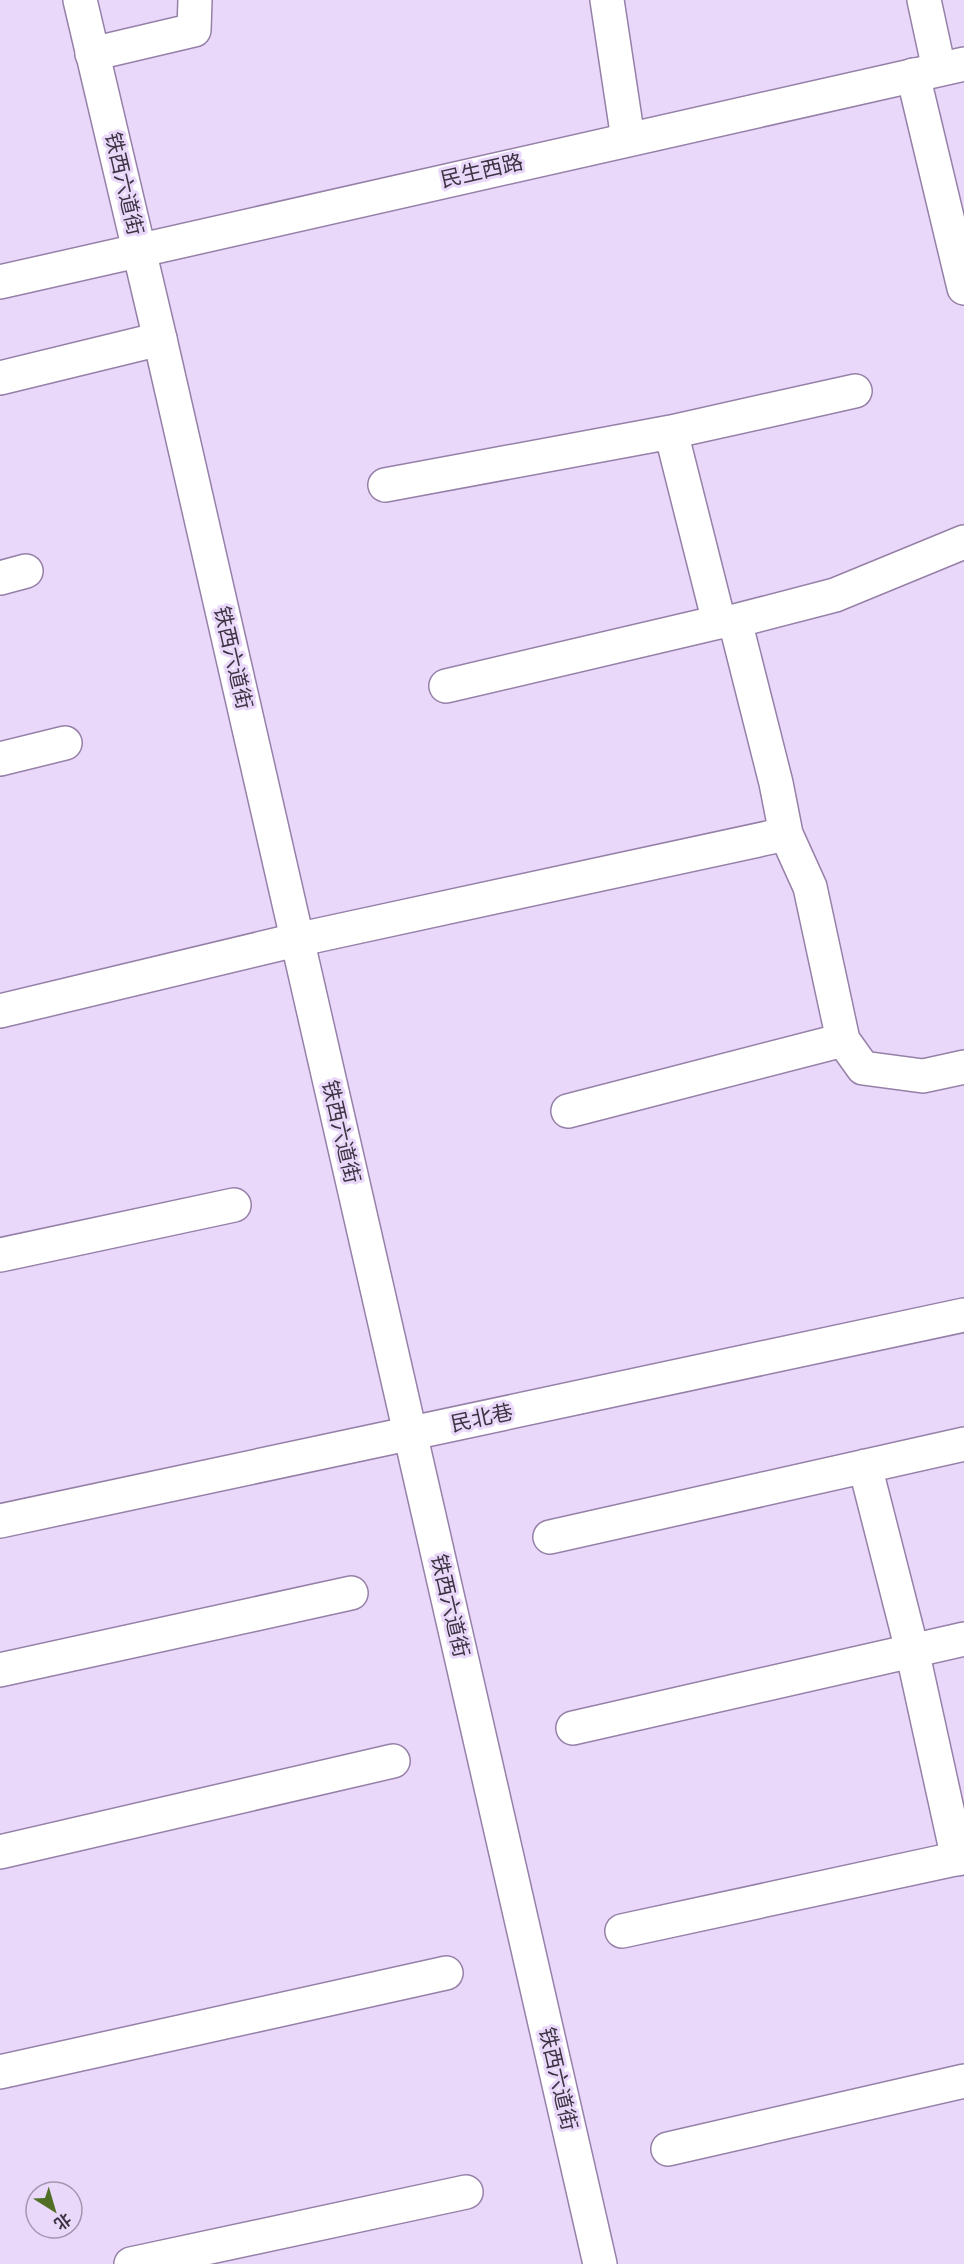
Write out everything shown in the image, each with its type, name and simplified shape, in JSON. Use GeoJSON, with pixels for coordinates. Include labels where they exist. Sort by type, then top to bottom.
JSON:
{"type":"FeatureCollection","features":[{"type":"Feature","properties":{"kind":"main road","name":"铁西六道街"},"geometry":{"type":"LineString","coordinates":[[80,0],[160,339],[600,2264]]}},
{"type":"Feature","properties":{"kind":"main road"},"geometry":{"type":"LineString","coordinates":[[92,54],[194,30],[195,0]]}},
{"type":"Feature","properties":{"kind":"main road"},"geometry":{"type":"LineString","coordinates":[[606,0],[628,139]]}},
{"type":"Feature","properties":{"kind":"main road"},"geometry":{"type":"LineString","coordinates":[[924,0],[939,69],[964,288]]}},
{"type":"Feature","properties":{"kind":"main road","name":"民生西路"},"geometry":{"type":"LineString","coordinates":[[0,282],[939,69]]}},
{"type":"Feature","properties":{"kind":"main road"},"geometry":{"type":"LineString","coordinates":[[0,378],[160,339]]}},
{"type":"Feature","properties":{"kind":"main road"},"geometry":{"type":"LineString","coordinates":[[385,485],[671,432],[855,392]]}},
{"type":"Feature","properties":{"kind":"main road"},"geometry":{"type":"LineString","coordinates":[[671,432],[776,783],[786,834],[810,887],[843,1040],[862,1068],[923,1076],[964,1067]]}},
{"type":"Feature","properties":{"kind":"main road"},"geometry":{"type":"LineString","coordinates":[[446,686],[835,595],[964,542]]}},
{"type":"Feature","properties":{"kind":"main road"},"geometry":{"type":"LineString","coordinates":[[0,759],[65,743]]}},
{"type":"Feature","properties":{"kind":"main road"},"geometry":{"type":"LineString","coordinates":[[0,1011],[296,940],[786,834]]}},
{"type":"Feature","properties":{"kind":"main road"},"geometry":{"type":"LineString","coordinates":[[568,1111],[843,1040]]}},
{"type":"Feature","properties":{"kind":"main road"},"geometry":{"type":"LineString","coordinates":[[0,1255],[234,1205]]}},
{"type":"Feature","properties":{"kind":"main road","name":"民北巷"},"geometry":{"type":"LineString","coordinates":[[0,1521],[964,1315]]}},
{"type":"Feature","properties":{"kind":"main road"},"geometry":{"type":"LineString","coordinates":[[550,1537],[964,1444]]}},
{"type":"Feature","properties":{"kind":"main road"},"geometry":{"type":"LineString","coordinates":[[622,1930],[961,1858],[912,1650],[865,1466]]}},
{"type":"Feature","properties":{"kind":"main road"},"geometry":{"type":"LineString","coordinates":[[0,1670],[351,1593]]}},
{"type":"Feature","properties":{"kind":"main road"},"geometry":{"type":"LineString","coordinates":[[573,1728],[964,1639]]}},
{"type":"Feature","properties":{"kind":"main road"},"geometry":{"type":"LineString","coordinates":[[0,1852],[393,1761]]}},
{"type":"Feature","properties":{"kind":"main road"},"geometry":{"type":"LineString","coordinates":[[0,2072],[446,1973]]}},
{"type":"Feature","properties":{"kind":"main road"},"geometry":{"type":"LineString","coordinates":[[668,2149],[964,2081]]}},
{"type":"Feature","properties":{"kind":"main road"},"geometry":{"type":"LineString","coordinates":[[130,2264],[466,2192]]}}]}
